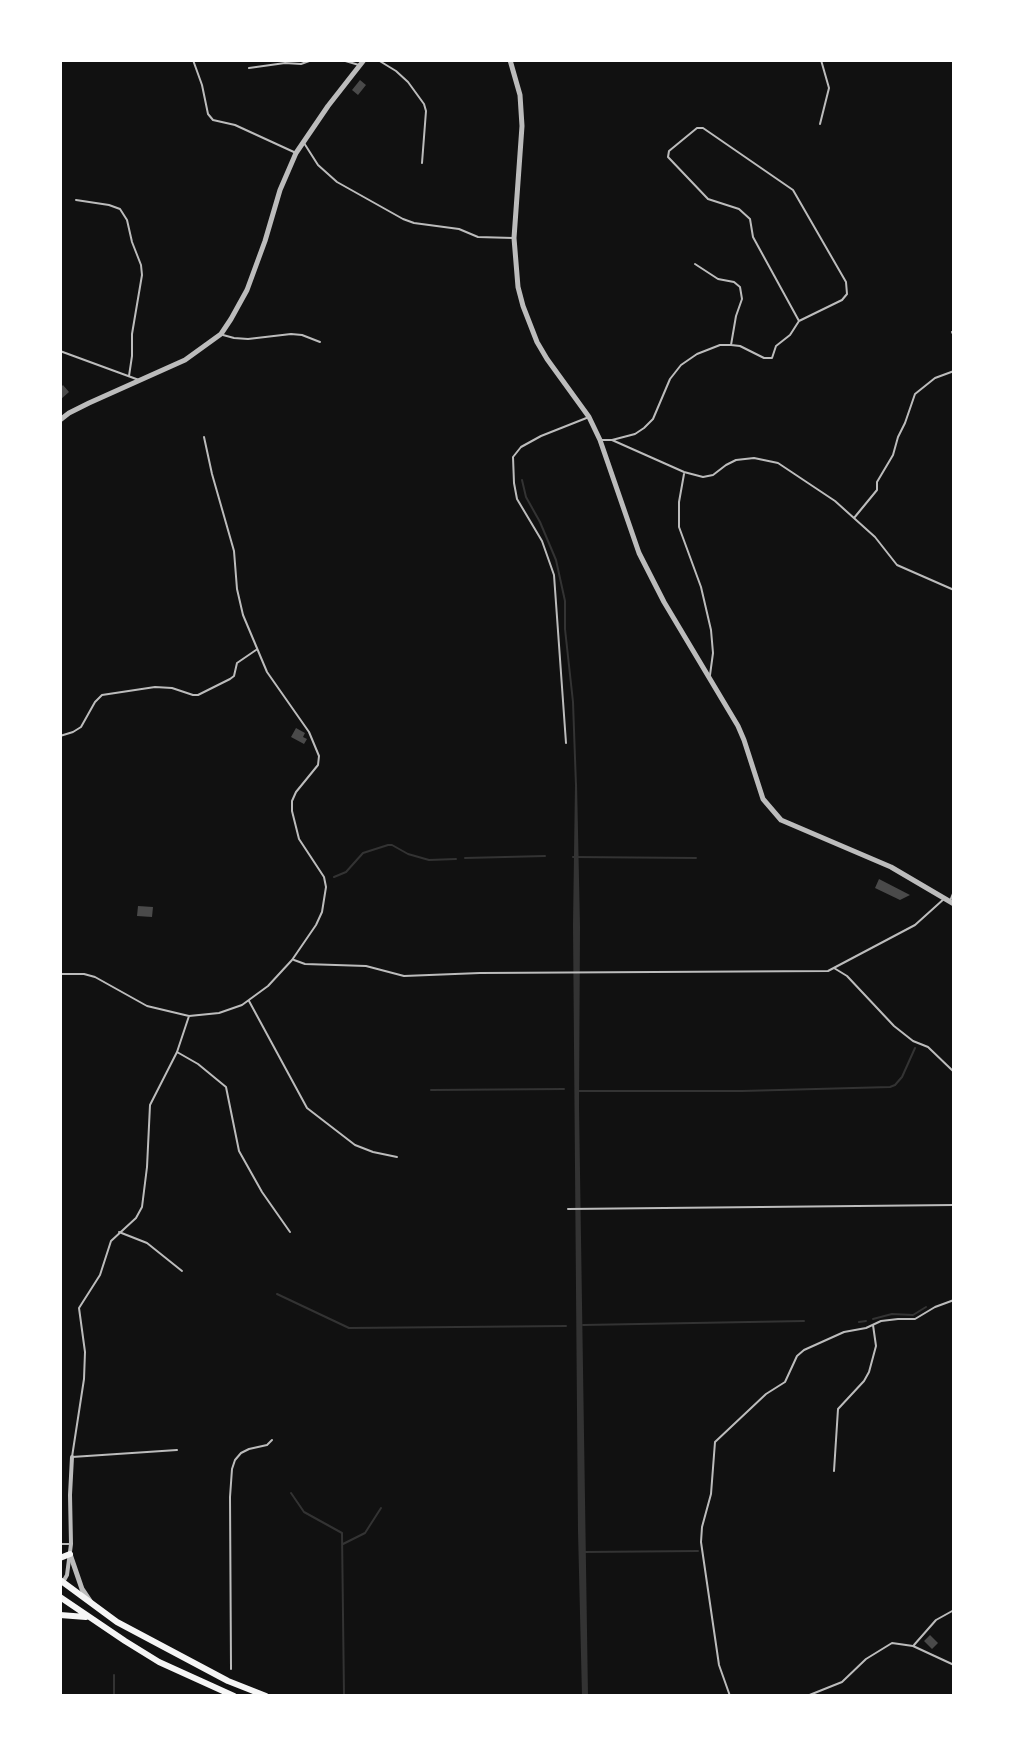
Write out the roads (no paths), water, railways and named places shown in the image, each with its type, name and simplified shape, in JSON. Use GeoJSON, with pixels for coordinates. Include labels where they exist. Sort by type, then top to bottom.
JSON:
{"type":"FeatureCollection","features":[{"type":"Feature","properties":{"kind":"main road"},"geometry":{"type":"LineString","coordinates":[[60,1558],[70,1554]]}},
{"type":"Feature","properties":{"kind":"main road"},"geometry":{"type":"LineString","coordinates":[[61,1584],[117,1622],[153,1642],[228,1681],[266,1696]]}},
{"type":"Feature","properties":{"kind":"main road"},"geometry":{"type":"LineString","coordinates":[[60,1598],[159,1662],[234,1696]]}},
{"type":"Feature","properties":{"kind":"main road"},"geometry":{"type":"LineString","coordinates":[[60,1615],[89,1617]]}},
{"type":"Feature","properties":{"kind":"street"},"geometry":{"type":"LineString","coordinates":[[510,60],[520,95],[522,126],[514,238],[518,287],[529,324],[547,359],[589,417],[600,440],[639,553],[664,602],[744,740],[763,799],[781,820],[891,867],[950,901]]}},
{"type":"Feature","properties":{"kind":"street"},"geometry":{"type":"LineString","coordinates":[[60,420],[89,403],[185,360],[220,334],[247,290],[280,190],[296,153],[362,62]]}},
{"type":"Feature","properties":{"kind":"street"},"geometry":{"type":"LineString","coordinates":[[61,1584],[67,1575],[71,1544],[72,1457]]}},
{"type":"Feature","properties":{"kind":"street"},"geometry":{"type":"LineString","coordinates":[[70,1554],[82,1589],[93,1605]]}},
{"type":"Feature","properties":{"kind":"lane"},"geometry":{"type":"LineString","coordinates":[[193,60],[202,85],[208,114],[213,120],[236,125],[296,153]]}},
{"type":"Feature","properties":{"kind":"lane"},"geometry":{"type":"LineString","coordinates":[[249,68],[285,63],[301,64],[312,60]]}},
{"type":"Feature","properties":{"kind":"lane"},"geometry":{"type":"LineString","coordinates":[[342,60],[362,62]]}},
{"type":"Feature","properties":{"kind":"lane"},"geometry":{"type":"LineString","coordinates":[[378,60],[408,82],[424,104],[426,111],[422,163]]}},
{"type":"Feature","properties":{"kind":"lane"},"geometry":{"type":"LineString","coordinates":[[820,124],[829,88],[821,60]]}},
{"type":"Feature","properties":{"kind":"lane"},"geometry":{"type":"LineString","coordinates":[[600,440],[612,440],[635,434],[644,428],[653,419],[670,379],[681,364],[697,354],[720,345],[731,345],[740,346],[764,358],[771,358],[776,346],[790,336],[799,321],[842,300],[847,294],[846,282],[793,190],[703,128],[697,128],[669,151],[668,157],[708,200],[739,209],[750,219],[753,237],[799,321]]}},
{"type":"Feature","properties":{"kind":"lane"},"geometry":{"type":"LineString","coordinates":[[303,141],[318,165],[337,182],[403,219],[414,223],[459,229],[478,237],[514,238]]}},
{"type":"Feature","properties":{"kind":"lane"},"geometry":{"type":"LineString","coordinates":[[76,200],[120,209],[127,220],[141,265],[142,275],[132,334],[129,376]]}},
{"type":"Feature","properties":{"kind":"lane"},"geometry":{"type":"LineString","coordinates":[[695,264],[718,279],[734,282],[740,287],[742,299],[736,316],[731,345]]}},
{"type":"Feature","properties":{"kind":"lane"},"geometry":{"type":"LineString","coordinates":[[220,334],[248,339],[291,334],[320,342]]}},
{"type":"Feature","properties":{"kind":"lane"},"geometry":{"type":"LineString","coordinates":[[60,351],[141,381]]}},
{"type":"Feature","properties":{"kind":"lane"},"geometry":{"type":"LineString","coordinates":[[854,518],[877,490],[877,482],[893,455],[915,394],[935,378],[954,371]]}},
{"type":"Feature","properties":{"kind":"lane"},"geometry":{"type":"LineString","coordinates":[[566,743],[554,575],[542,541],[515,493],[513,457],[521,447],[541,436],[589,417]]}},
{"type":"Feature","properties":{"kind":"lane"},"geometry":{"type":"LineString","coordinates":[[60,974],[84,974],[94,977],[147,1006],[189,1016],[219,1013],[234,1009],[249,1001],[268,986],[292,960],[316,925],[322,912],[326,887],[324,877],[299,839],[292,811],[292,801],[296,792],[318,765],[319,756],[309,732],[267,672],[256,650],[239,602],[234,551],[204,437]]}},
{"type":"Feature","properties":{"kind":"lane"},"geometry":{"type":"LineString","coordinates":[[612,440],[684,472],[707,477],[736,460],[754,458],[783,465],[827,495],[854,518],[875,537],[897,565],[954,590]]}},
{"type":"Feature","properties":{"kind":"lane"},"geometry":{"type":"LineString","coordinates":[[684,472],[679,502],[679,527],[701,587],[710,624],[713,653],[709,678]]}},
{"type":"Feature","properties":{"kind":"lane"},"geometry":{"type":"LineString","coordinates":[[60,736],[81,727],[95,702],[102,695],[155,687],[172,688],[198,695],[234,676],[237,663],[256,650]]}},
{"type":"Feature","properties":{"kind":"lane"},"geometry":{"type":"LineString","coordinates":[[292,960],[305,964],[366,966],[404,976],[480,973],[828,970],[915,925],[950,901],[954,891]]}},
{"type":"Feature","properties":{"kind":"lane"},"geometry":{"type":"LineString","coordinates":[[834,968],[848,976],[894,1026],[913,1041],[928,1047],[954,1072]]}},
{"type":"Feature","properties":{"kind":"lane"},"geometry":{"type":"LineString","coordinates":[[249,1001],[307,1108],[356,1145],[373,1152],[397,1157]]}},
{"type":"Feature","properties":{"kind":"lane"},"geometry":{"type":"LineString","coordinates":[[177,1450],[72,1457],[84,1379],[85,1352],[79,1308],[99,1275],[111,1241],[136,1218],[142,1207],[147,1167],[150,1105],[177,1052],[189,1016]]}},
{"type":"Feature","properties":{"kind":"lane"},"geometry":{"type":"LineString","coordinates":[[177,1052],[198,1064],[226,1087],[239,1151],[262,1191],[290,1232]]}},
{"type":"Feature","properties":{"kind":"lane"},"geometry":{"type":"LineString","coordinates":[[568,1209],[954,1205]]}},
{"type":"Feature","properties":{"kind":"lane"},"geometry":{"type":"LineString","coordinates":[[119,1232],[147,1243],[182,1271]]}},
{"type":"Feature","properties":{"kind":"lane"},"geometry":{"type":"LineString","coordinates":[[730,1696],[719,1665],[701,1542],[702,1527],[711,1494],[715,1442],[766,1394],[785,1382],[797,1356],[804,1350],[844,1332],[889,1320],[915,1319],[935,1307],[954,1300]]}},
{"type":"Feature","properties":{"kind":"lane"},"geometry":{"type":"LineString","coordinates":[[834,1471],[838,1409],[864,1381],[869,1372],[876,1346],[873,1325]]}},
{"type":"Feature","properties":{"kind":"lane"},"geometry":{"type":"LineString","coordinates":[[231,1669],[230,1497],[232,1468],[241,1453],[269,1444],[272,1440]]}},
{"type":"Feature","properties":{"kind":"lane"},"geometry":{"type":"LineString","coordinates":[[60,1544],[71,1544]]}},
{"type":"Feature","properties":{"kind":"lane"},"geometry":{"type":"LineString","coordinates":[[914,1646],[936,1620],[954,1610]]}},
{"type":"Feature","properties":{"kind":"lane"},"geometry":{"type":"LineString","coordinates":[[807,1696],[842,1683],[862,1662],[887,1644],[897,1642],[914,1646],[954,1665]]}},
{"type":"Feature","properties":{"kind":"waterway"},"geometry":{"type":"LineString","coordinates":[[522,480],[526,497],[540,522],[556,560],[565,601],[565,629],[573,702],[576,786]]}},
{"type":"Feature","properties":{"kind":"waterway"},"geometry":{"type":"LineString","coordinates":[[334,877],[346,872],[363,853],[388,845],[429,860],[456,859]]}},
{"type":"Feature","properties":{"kind":"waterway"},"geometry":{"type":"LineString","coordinates":[[465,858],[545,856]]}},
{"type":"Feature","properties":{"kind":"waterway"},"geometry":{"type":"LineString","coordinates":[[573,857],[696,858]]}},
{"type":"Feature","properties":{"kind":"waterway"},"geometry":{"type":"LineString","coordinates":[[577,1091],[742,1091],[890,1087],[902,1077],[915,1048]]}},
{"type":"Feature","properties":{"kind":"waterway"},"geometry":{"type":"LineString","coordinates":[[431,1090],[564,1089]]}},
{"type":"Feature","properties":{"kind":"waterway"},"geometry":{"type":"LineString","coordinates":[[277,1294],[349,1328],[566,1326]]}},
{"type":"Feature","properties":{"kind":"waterway"},"geometry":{"type":"LineString","coordinates":[[873,1319],[892,1314],[913,1315],[926,1307]]}},
{"type":"Feature","properties":{"kind":"waterway"},"geometry":{"type":"LineString","coordinates":[[583,1325],[804,1321]]}},
{"type":"Feature","properties":{"kind":"waterway"},"geometry":{"type":"LineString","coordinates":[[859,1322],[866,1321]]}},
{"type":"Feature","properties":{"kind":"waterway"},"geometry":{"type":"LineString","coordinates":[[291,1493],[304,1512],[342,1533],[344,1696]]}},
{"type":"Feature","properties":{"kind":"waterway"},"geometry":{"type":"LineString","coordinates":[[343,1544],[365,1533],[381,1508]]}},
{"type":"Feature","properties":{"kind":"waterway"},"geometry":{"type":"LineString","coordinates":[[584,1552],[698,1551]]}},
{"type":"Feature","properties":{"kind":"waterway"},"geometry":{"type":"LineString","coordinates":[[114,1675],[114,1696]]}}]}
